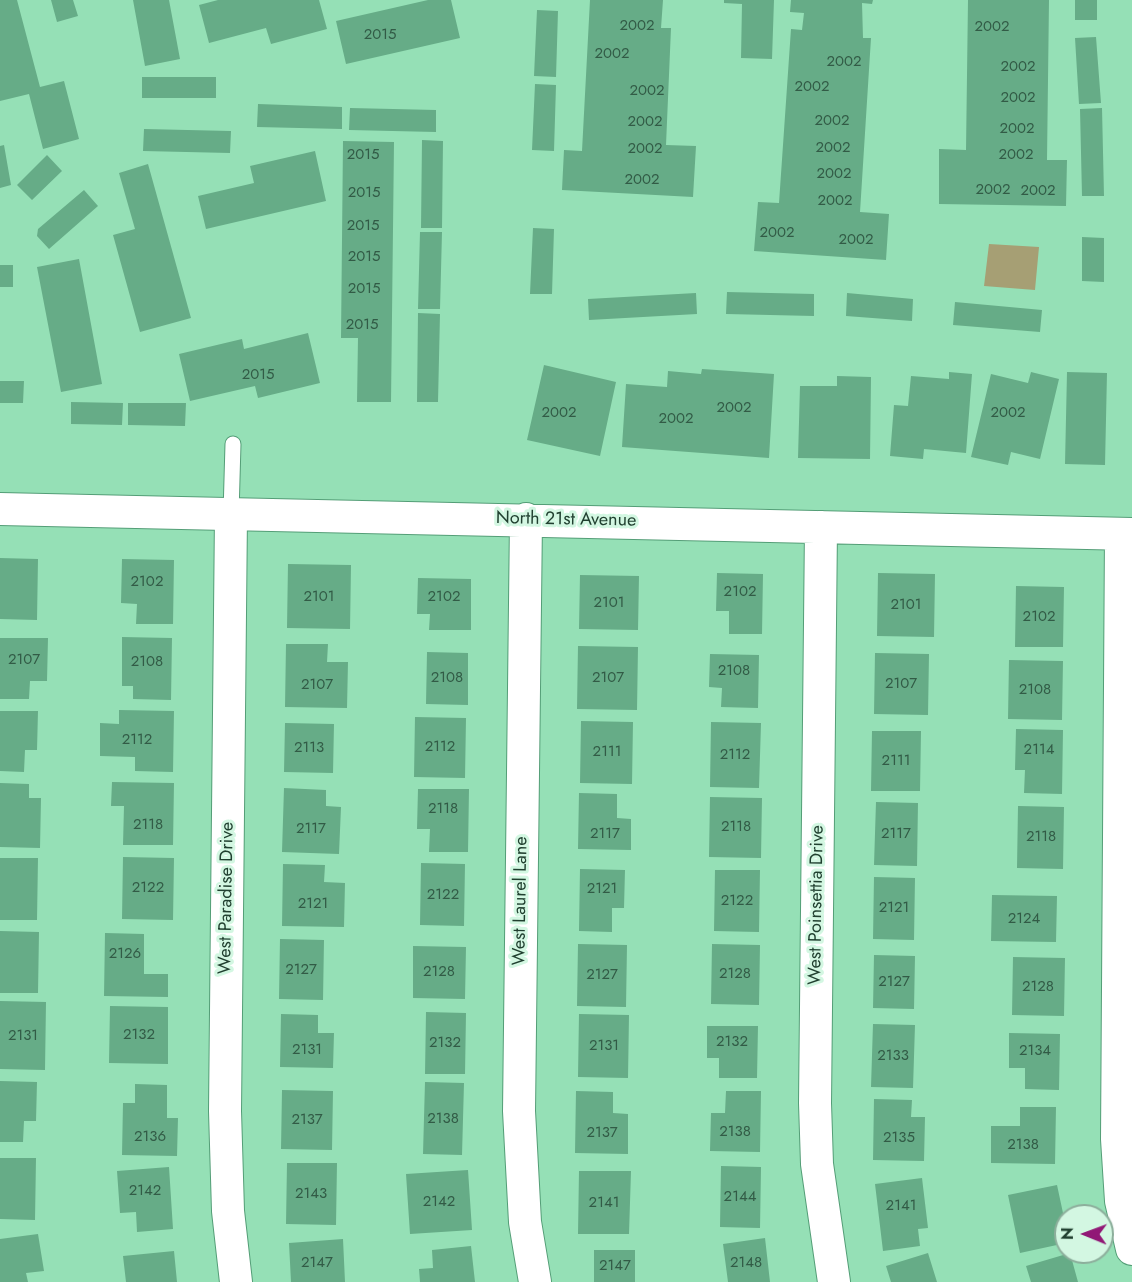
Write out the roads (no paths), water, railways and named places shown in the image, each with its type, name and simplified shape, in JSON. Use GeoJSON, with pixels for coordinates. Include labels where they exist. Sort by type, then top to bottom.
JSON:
{"type":"FeatureCollection","features":[{"type":"Feature","properties":{"kind":"street","name":"North 21st Avenue"},"geometry":{"type":"LineString","coordinates":[[0,509],[1126,534]]}},
{"type":"Feature","properties":{"kind":"street","name":"West Paradise Drive"},"geometry":{"type":"LineString","coordinates":[[231,514],[225,1110],[228,1211],[236,1282]]}},
{"type":"Feature","properties":{"kind":"street","name":"West Laurel Lane"},"geometry":{"type":"LineString","coordinates":[[526,519],[519,1111],[525,1222],[535,1282]]}},
{"type":"Feature","properties":{"kind":"street","name":"West Poinsettia Drive"},"geometry":{"type":"LineString","coordinates":[[821,527],[815,1103],[818,1174],[834,1282]]}},
{"type":"Feature","properties":{"kind":"street"},"geometry":{"type":"LineString","coordinates":[[1126,534],[1125,822],[1117,1139],[1121,1201],[1132,1249]]}},
{"type":"Feature","properties":{"kind":"lane"},"geometry":{"type":"LineString","coordinates":[[231,514],[233,444]]}}]}
